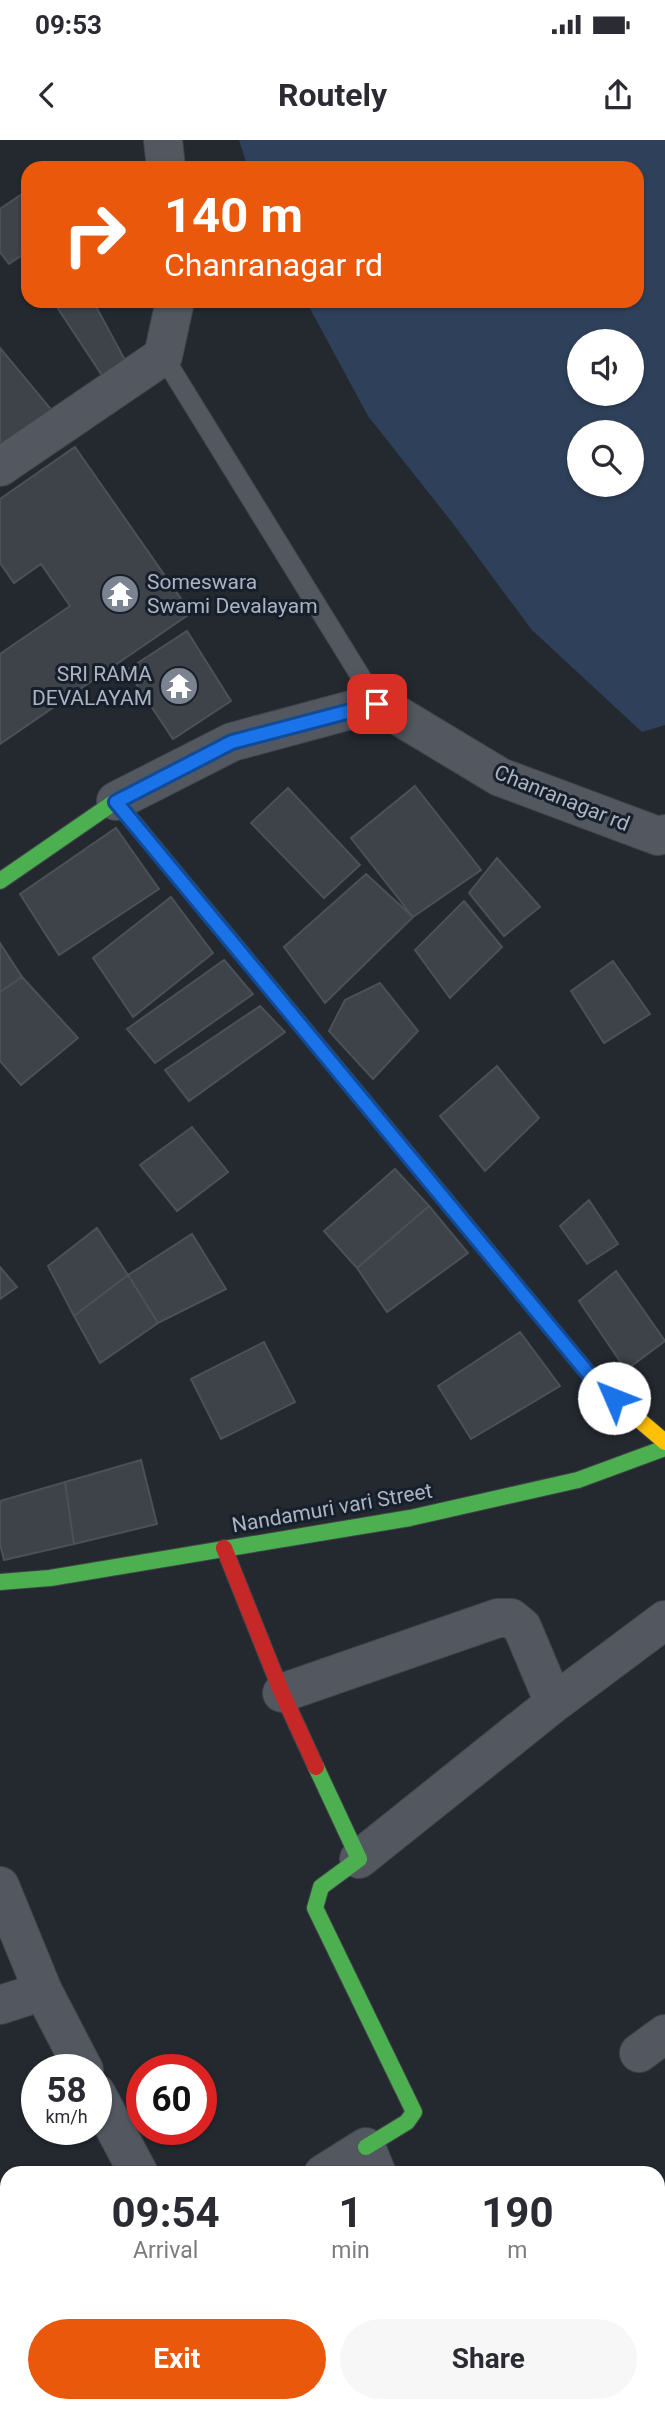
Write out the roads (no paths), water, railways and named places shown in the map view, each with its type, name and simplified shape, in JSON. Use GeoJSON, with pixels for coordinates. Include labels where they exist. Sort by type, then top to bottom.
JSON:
{"type":"FeatureCollection","features":[{"type":"Feature","properties":{"kind":"street"},"geometry":{"type":"LineString","coordinates":[[163,140],[165,161]]}},
{"type":"Feature","properties":{"kind":"street"},"geometry":{"type":"LineString","coordinates":[[0,467],[163,356],[173,308]]}},
{"type":"Feature","properties":{"kind":"street"},"geometry":{"type":"LineString","coordinates":[[0,881],[116,802],[232,742],[377,704]]}},
{"type":"Feature","properties":{"kind":"street","name":"Chanranagar rd"},"geometry":{"type":"LineString","coordinates":[[377,704],[500,777],[658,836],[665,834]]}},
{"type":"Feature","properties":{"kind":"street"},"geometry":{"type":"LineString","coordinates":[[116,802],[597,1384],[665,1442]]}},
{"type":"Feature","properties":{"kind":"street","name":"Nandamuri vari Street"},"geometry":{"type":"LineString","coordinates":[[0,1582],[50,1578],[410,1518],[578,1480],[665,1448]]}},
{"type":"Feature","properties":{"kind":"street"},"geometry":{"type":"LineString","coordinates":[[223,1548],[282,1693],[359,1859]]}},
{"type":"Feature","properties":{"kind":"street"},"geometry":{"type":"LineString","coordinates":[[282,1693],[498,1618],[511,1618],[522,1626],[554,1703]]}},
{"type":"Feature","properties":{"kind":"street"},"geometry":{"type":"LineString","coordinates":[[350,2166],[371,2160],[414,2112],[324,1930],[315,1908],[321,1887],[554,1703],[665,1620]]}},
{"type":"Feature","properties":{"kind":"street"},"geometry":{"type":"LineString","coordinates":[[0,1886],[43,1991],[76,2054]]}},
{"type":"Feature","properties":{"kind":"street"},"geometry":{"type":"LineString","coordinates":[[0,2005],[43,1991]]}},
{"type":"Feature","properties":{"kind":"street"},"geometry":{"type":"LineString","coordinates":[[112,2123],[135,2166]]}},
{"type":"Feature","properties":{"kind":"lane"},"geometry":{"type":"LineString","coordinates":[[163,356],[377,704]]}},
{"type":"Feature","properties":{"kind":"water"},"geometry":{"type":"Polygon","coordinates":[[[239,140],[665,140],[665,725],[642,732],[532,630],[368,416],[310,308],[644,308],[644,161],[246,161],[239,140]]]}},
{"type":"Feature","properties":{"kind":"place","name":"Someswara Swami Devalayam"},"geometry":{"type":"Point","coordinates":[120,594]}},
{"type":"Feature","properties":{"kind":"place","name":"SRI RAMA DEVALAYAM"},"geometry":{"type":"Point","coordinates":[179,686]}}]}
